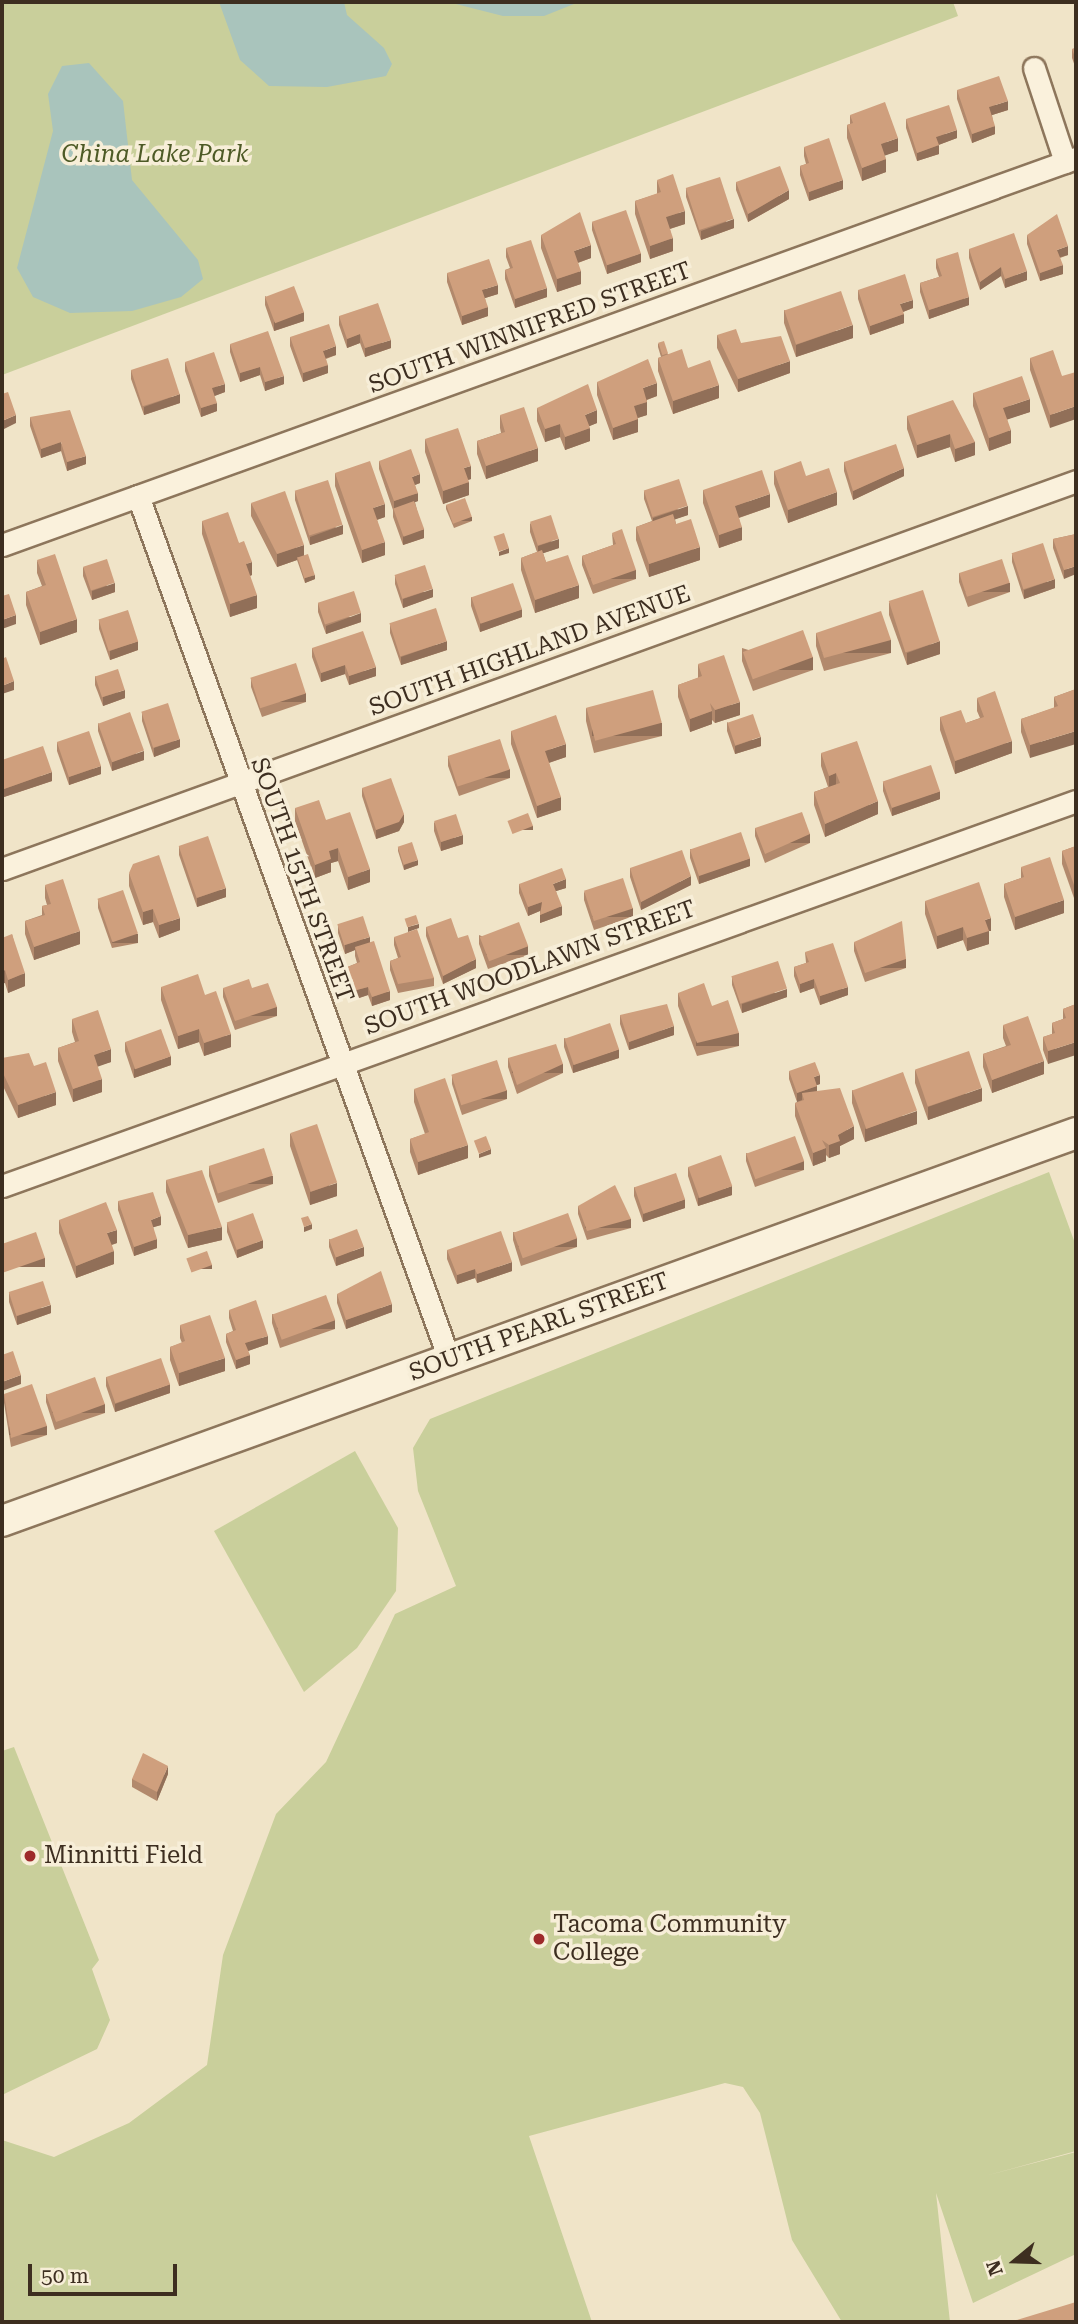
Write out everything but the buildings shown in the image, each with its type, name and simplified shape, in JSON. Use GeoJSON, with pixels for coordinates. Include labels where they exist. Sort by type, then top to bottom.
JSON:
{"type":"FeatureCollection","features":[{"type":"Feature","properties":{"kind":"street"},"geometry":{"type":"LineString","coordinates":[[1034,68],[1071,160]]}},
{"type":"Feature","properties":{"kind":"street","name":"SOUTH WINNIFRED STREET"},"geometry":{"type":"LineString","coordinates":[[2,545],[1071,160]]}},
{"type":"Feature","properties":{"kind":"street","name":"SOUTH HIGHLAND AVENUE"},"geometry":{"type":"LineString","coordinates":[[2,869],[1076,481]]}},
{"type":"Feature","properties":{"kind":"street","name":"SOUTH 15TH STREET"},"geometry":{"type":"LineString","coordinates":[[138,496],[239,784],[449,1360]]}},
{"type":"Feature","properties":{"kind":"street","name":"SOUTH WOODLAWN STREET"},"geometry":{"type":"LineString","coordinates":[[2,1185],[1076,801]]}},
{"type":"Feature","properties":{"kind":"street","name":"SOUTH PEARL STREET"},"geometry":{"type":"LineString","coordinates":[[2,1521],[1076,1133]]}},
{"type":"Feature","properties":{"kind":"green space","name":"China Lake Park"},"geometry":{"type":"Polygon","coordinates":[[[2,2],[953,2],[958,16],[2,375],[2,2]]]}},
{"type":"Feature","properties":{"kind":"green space","name":"Tacoma Community College"},"geometry":{"type":"Polygon","coordinates":[[[1049,1172],[1076,1246],[1076,2151],[985,2176],[1076,2152],[1076,2254],[973,2303],[936,2193],[950,2322],[842,2322],[792,2240],[760,2113],[743,2087],[725,2083],[529,2136],[592,2322],[2,2322],[2,2140],[54,2157],[129,2123],[207,2065],[223,1955],[276,1814],[326,1762],[395,1614],[456,1586],[418,1491],[413,1448],[430,1419],[1049,1172]]]}},
{"type":"Feature","properties":{"kind":"green space"},"geometry":{"type":"Polygon","coordinates":[[[355,1451],[398,1528],[396,1591],[357,1648],[304,1692],[214,1531],[355,1451]]]}},
{"type":"Feature","properties":{"kind":"green space","name":"Minnitti Field"},"geometry":{"type":"Polygon","coordinates":[[[14,1747],[99,1960],[92,1969],[110,2020],[97,2049],[2,2095],[2,1751],[14,1747]]]}},
{"type":"Feature","properties":{"kind":"water"},"geometry":{"type":"Polygon","coordinates":[[[219,2],[344,2],[347,15],[384,48],[392,64],[386,76],[327,87],[269,86],[240,60],[219,2]]]}},
{"type":"Feature","properties":{"kind":"water"},"geometry":{"type":"Polygon","coordinates":[[[448,2],[579,2],[544,16],[503,16],[448,2]]]}},
{"type":"Feature","properties":{"kind":"water"},"geometry":{"type":"Polygon","coordinates":[[[89,63],[123,101],[132,180],[198,260],[203,279],[181,297],[132,311],[70,313],[33,297],[17,268],[53,131],[48,94],[62,66],[89,63]]]}},
{"type":"Feature","properties":{"kind":"place","name":"Minnitti Field"},"geometry":{"type":"Point","coordinates":[30,1856]}},
{"type":"Feature","properties":{"kind":"place","name":"Tacoma Community College"},"geometry":{"type":"Point","coordinates":[539,1939]}}]}
